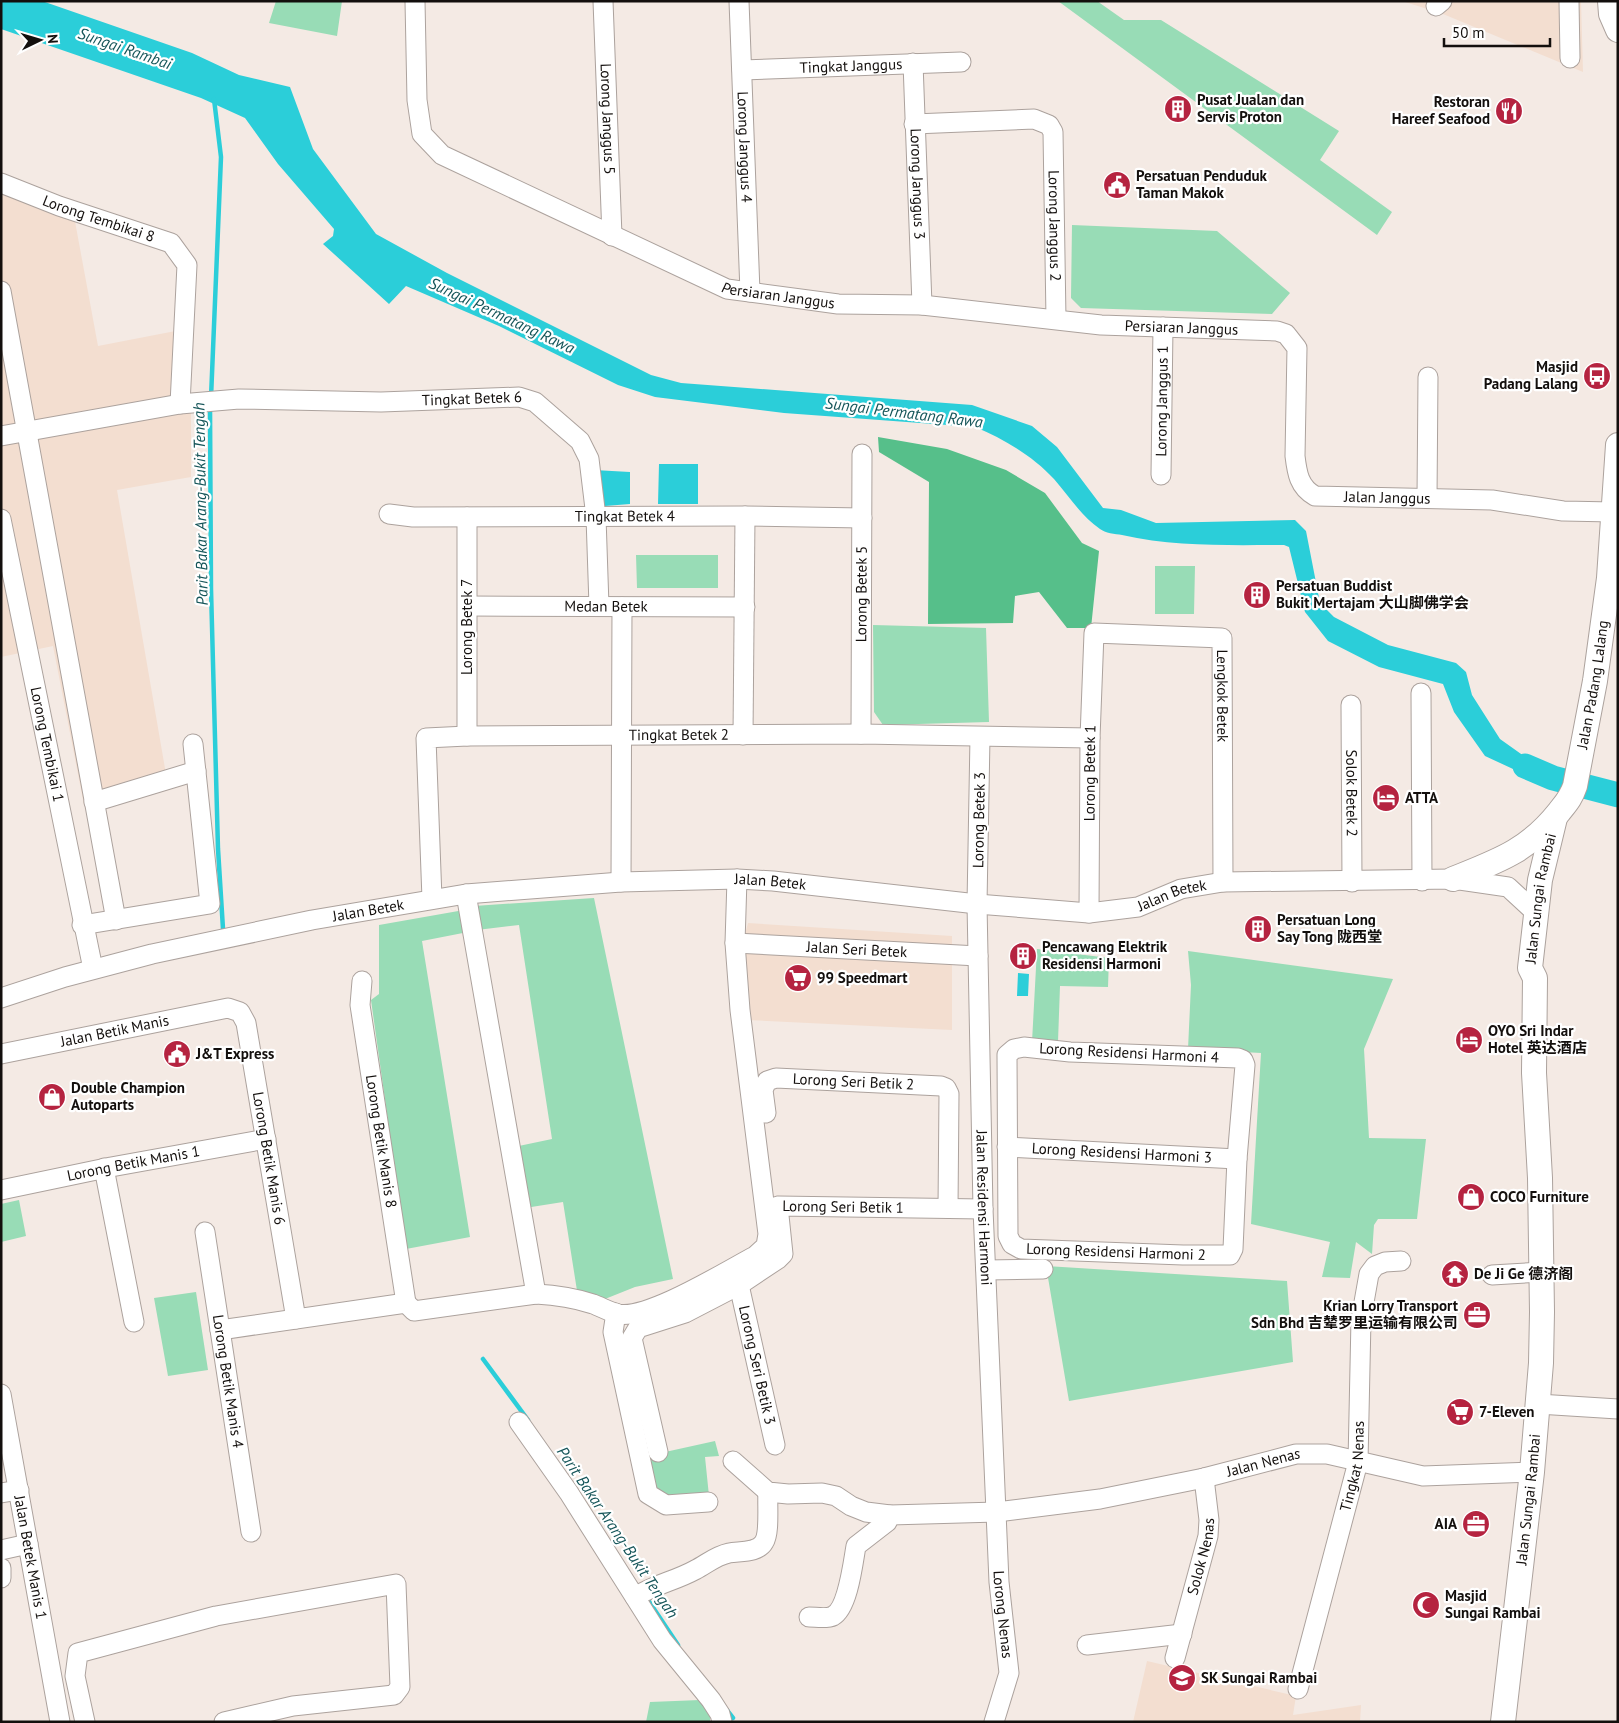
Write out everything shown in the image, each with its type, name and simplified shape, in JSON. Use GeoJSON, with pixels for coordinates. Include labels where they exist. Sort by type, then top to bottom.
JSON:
{"type":"FeatureCollection","features":[{"type":"Feature","properties":{"kind":"main road"},"geometry":{"type":"LineString","coordinates":[[1610,1],[1611,14],[1618,30]]}},
{"type":"Feature","properties":{"kind":"main road","name":"Jalan Padang Lalang"},"geometry":{"type":"LineString","coordinates":[[1552,885],[1569,816],[1565,806],[1579,771],[1609,578],[1618,445]]}},
{"type":"Feature","properties":{"kind":"main road"},"geometry":{"type":"LineString","coordinates":[[1452,879],[1500,860],[1517,851],[1541,833],[1565,806]]}},
{"type":"Feature","properties":{"kind":"main road","name":"Jalan Sungai Rambai"},"geometry":{"type":"LineString","coordinates":[[1503,1722],[1532,1472],[1538,1404],[1542,1312],[1534,1073],[1535,978],[1530,968],[1540,880],[1565,806]]}},
{"type":"Feature","properties":{"kind":"main road","name":"Jalan Sungai Rambai"},"geometry":{"type":"LineString","coordinates":[[1535,978],[1542,970],[1552,885]]}},
{"type":"Feature","properties":{"kind":"street","name":"Persiaran Janggus"},"geometry":{"type":"LineString","coordinates":[[415,1],[417,100],[422,134],[442,155],[727,289],[838,304],[922,305],[1101,325],[1277,331],[1286,334],[1297,348]]}},
{"type":"Feature","properties":{"kind":"street","name":"Lorong Janggus 5"},"geometry":{"type":"LineString","coordinates":[[603,1],[612,236]]}},
{"type":"Feature","properties":{"kind":"street","name":"Lorong Janggus 4"},"geometry":{"type":"LineString","coordinates":[[739,1],[750,292]]}},
{"type":"Feature","properties":{"kind":"street"},"geometry":{"type":"LineString","coordinates":[[1569,1],[1570,58]]}},
{"type":"Feature","properties":{"kind":"street","name":"Tingkat Janggus"},"geometry":{"type":"LineString","coordinates":[[742,70],[961,62]]}},
{"type":"Feature","properties":{"kind":"street","name":"Lorong Janggus 3"},"geometry":{"type":"LineString","coordinates":[[913,63],[922,305]]}},
{"type":"Feature","properties":{"kind":"street","name":"Lorong Janggus 2"},"geometry":{"type":"LineString","coordinates":[[914,124],[1034,120],[1049,125],[1053,132],[1056,319]]}},
{"type":"Feature","properties":{"kind":"street","name":"Lorong Tembikai 8"},"geometry":{"type":"LineString","coordinates":[[1,183],[59,206],[171,243],[187,265],[180,404]]}},
{"type":"Feature","properties":{"kind":"street"},"geometry":{"type":"LineString","coordinates":[[1,291],[116,920]]}},
{"type":"Feature","properties":{"kind":"street","name":"Lorong Janggus 1"},"geometry":{"type":"LineString","coordinates":[[1161,475],[1162,327]]}},
{"type":"Feature","properties":{"kind":"street","name":"Jalan Janggus"},"geometry":{"type":"LineString","coordinates":[[1297,348],[1295,456],[1297,473],[1306,491],[1315,496],[1492,500],[1563,511],[1613,512]]}},
{"type":"Feature","properties":{"kind":"street"},"geometry":{"type":"LineString","coordinates":[[1426,498],[1428,377]]}},
{"type":"Feature","properties":{"kind":"street","name":"Tingkat Betek 6"},"geometry":{"type":"LineString","coordinates":[[1,436],[180,404],[239,399],[381,402],[519,397],[535,402],[580,441],[589,459],[596,517],[598,606]]}},
{"type":"Feature","properties":{"kind":"street","name":"Lorong Betek 5"},"geometry":{"type":"LineString","coordinates":[[861,734],[862,454]]}},
{"type":"Feature","properties":{"kind":"street","name":"Tingkat Betek 4"},"geometry":{"type":"LineString","coordinates":[[389,514],[413,517],[745,516],[862,518]]}},
{"type":"Feature","properties":{"kind":"street"},"geometry":{"type":"LineString","coordinates":[[743,735],[745,516]]}},
{"type":"Feature","properties":{"kind":"street","name":"Lorong Betek 7"},"geometry":{"type":"LineString","coordinates":[[467,517],[467,736]]}},
{"type":"Feature","properties":{"kind":"street","name":"Lorong Tembikai 1"},"geometry":{"type":"LineString","coordinates":[[1,520],[82,925],[93,969]]}},
{"type":"Feature","properties":{"kind":"street","name":"Medan Betek"},"geometry":{"type":"LineString","coordinates":[[468,606],[744,607]]}},
{"type":"Feature","properties":{"kind":"street"},"geometry":{"type":"LineString","coordinates":[[621,882],[622,607]]}},
{"type":"Feature","properties":{"kind":"street","name":"Lorong Betek 1"},"geometry":{"type":"LineString","coordinates":[[1089,913],[1090,738],[1094,633]]}},
{"type":"Feature","properties":{"kind":"street","name":"Lengkok Betek"},"geometry":{"type":"LineString","coordinates":[[1094,633],[1222,638],[1223,882]]}},
{"type":"Feature","properties":{"kind":"street"},"geometry":{"type":"LineString","coordinates":[[1421,694],[1422,881]]}},
{"type":"Feature","properties":{"kind":"street","name":"Solok Betek 2"},"geometry":{"type":"LineString","coordinates":[[1351,704],[1352,882]]}},
{"type":"Feature","properties":{"kind":"street","name":"Tingkat Betek 2"},"geometry":{"type":"LineString","coordinates":[[432,899],[426,738],[467,736],[861,734],[1090,738]]}},
{"type":"Feature","properties":{"kind":"street","name":"Lorong Betek 3"},"geometry":{"type":"LineString","coordinates":[[977,904],[980,736]]}},
{"type":"Feature","properties":{"kind":"street"},"geometry":{"type":"LineString","coordinates":[[82,925],[210,904],[193,744]]}},
{"type":"Feature","properties":{"kind":"street"},"geometry":{"type":"LineString","coordinates":[[94,802],[196,771]]}},
{"type":"Feature","properties":{"kind":"street"},"geometry":{"type":"LineString","coordinates":[[220,1330],[406,1303],[414,1311],[536,1294],[572,1299],[616,1313],[630,1314],[672,1300],[755,1256],[766,1246],[768,1234],[740,1010],[735,943],[737,879]]}},
{"type":"Feature","properties":{"kind":"street","name":"Jalan Betek"},"geometry":{"type":"LineString","coordinates":[[1,998],[93,969],[262,931],[432,899],[466,894],[621,882],[737,879],[977,904],[1089,913],[1138,908],[1181,889],[1223,882],[1352,882],[1452,879],[1508,887],[1535,912]]}},
{"type":"Feature","properties":{"kind":"street"},"geometry":{"type":"LineString","coordinates":[[466,894],[536,1294]]}},
{"type":"Feature","properties":{"kind":"street","name":"Jalan Residensi Harmoni"},"geometry":{"type":"LineString","coordinates":[[977,904],[978,956],[996,1086],[983,1209],[997,1512]]}},
{"type":"Feature","properties":{"kind":"street","name":"Jalan Seri Betek"},"geometry":{"type":"LineString","coordinates":[[735,943],[978,956]]}},
{"type":"Feature","properties":{"kind":"street","name":"Lorong Betik Manis 8"},"geometry":{"type":"LineString","coordinates":[[362,981],[360,1005],[406,1303]]}},
{"type":"Feature","properties":{"kind":"street","name":"Jalan Betik Manis"},"geometry":{"type":"LineString","coordinates":[[1,1054],[228,1008]]}},
{"type":"Feature","properties":{"kind":"street","name":"Lorong Betik Manis 6"},"geometry":{"type":"LineString","coordinates":[[228,1008],[240,1012],[246,1023],[296,1319]]}},
{"type":"Feature","properties":{"kind":"street","name":"Lorong Residensi Harmoni 4"},"geometry":{"type":"LineString","coordinates":[[996,1086],[1007,1055],[1014,1049],[1238,1058],[1243,1060],[1245,1065],[1237,1159]]}},
{"type":"Feature","properties":{"kind":"street","name":"Lorong Seri Betik 2"},"geometry":{"type":"LineString","coordinates":[[778,1206],[763,1090],[767,1081],[776,1078],[941,1086],[946,1088],[949,1094],[948,1208]]}},
{"type":"Feature","properties":{"kind":"street"},"geometry":{"type":"LineString","coordinates":[[996,1086],[1007,1147]]}},
{"type":"Feature","properties":{"kind":"street","name":"Lorong Betik Manis 1"},"geometry":{"type":"LineString","coordinates":[[1,1190],[104,1168],[266,1139]]}},
{"type":"Feature","properties":{"kind":"street","name":"Lorong Residensi Harmoni 3"},"geometry":{"type":"LineString","coordinates":[[1007,1147],[1237,1159]]}},
{"type":"Feature","properties":{"kind":"street","name":"Lorong Residensi Harmoni 2"},"geometry":{"type":"LineString","coordinates":[[1007,1147],[1008,1236],[1012,1244],[1020,1249],[1199,1256],[1230,1255],[1233,1249],[1237,1159]]}},
{"type":"Feature","properties":{"kind":"street"},"geometry":{"type":"LineString","coordinates":[[104,1168],[134,1322]]}},
{"type":"Feature","properties":{"kind":"street","name":"Lorong Seri Betik 1"},"geometry":{"type":"LineString","coordinates":[[658,1452],[632,1338],[638,1328],[685,1313],[739,1285],[783,1254],[778,1206],[983,1209]]}},
{"type":"Feature","properties":{"kind":"street","name":"Lorong Betik Manis 4"},"geometry":{"type":"LineString","coordinates":[[205,1232],[250,1532]]}},
{"type":"Feature","properties":{"kind":"street","name":"Tingkat Nenas"},"geometry":{"type":"LineString","coordinates":[[1298,1689],[1358,1462],[1361,1327],[1369,1274],[1376,1266],[1385,1262],[1401,1261]]}},
{"type":"Feature","properties":{"kind":"street"},"geometry":{"type":"LineString","coordinates":[[986,1270],[1043,1269]]}},
{"type":"Feature","properties":{"kind":"street"},"geometry":{"type":"LineString","coordinates":[[1492,1275],[1542,1272]]}},
{"type":"Feature","properties":{"kind":"street","name":"Lorong Seri Betik 3"},"geometry":{"type":"LineString","coordinates":[[739,1285],[775,1445]]}},
{"type":"Feature","properties":{"kind":"street"},"geometry":{"type":"LineString","coordinates":[[616,1313],[613,1332],[648,1494],[666,1505],[708,1502]]}},
{"type":"Feature","properties":{"kind":"street","name":"Jalan Betek Manis 1"},"geometry":{"type":"LineString","coordinates":[[1,1394],[10,1491],[28,1544],[60,1722]]}},
{"type":"Feature","properties":{"kind":"street"},"geometry":{"type":"LineString","coordinates":[[1538,1404],[1618,1408]]}},
{"type":"Feature","properties":{"kind":"street"},"geometry":{"type":"LineString","coordinates":[[520,1422],[642,1593],[662,1640],[711,1700],[720,1714],[722,1722]]}},
{"type":"Feature","properties":{"kind":"street","name":"Jalan Nenas"},"geometry":{"type":"LineString","coordinates":[[768,1492],[788,1494],[822,1493],[836,1496],[866,1512],[890,1515],[997,1512],[1100,1499],[1204,1478],[1296,1454],[1326,1454],[1423,1476],[1532,1472]]}},
{"type":"Feature","properties":{"kind":"street"},"geometry":{"type":"LineString","coordinates":[[642,1593],[695,1570],[714,1557],[753,1550],[761,1546],[765,1541],[768,1492],[734,1461]]}},
{"type":"Feature","properties":{"kind":"street","name":"Solok Nenas"},"geometry":{"type":"LineString","coordinates":[[1175,1658],[1208,1536],[1209,1520],[1204,1478]]}},
{"type":"Feature","properties":{"kind":"street","name":"Lorong Nenas"},"geometry":{"type":"LineString","coordinates":[[996,1718],[1009,1672],[999,1582],[997,1512]]}},
{"type":"Feature","properties":{"kind":"street"},"geometry":{"type":"LineString","coordinates":[[810,1617],[832,1617],[840,1610],[846,1594],[856,1546],[887,1522],[890,1515]]}},
{"type":"Feature","properties":{"kind":"street"},"geometry":{"type":"LineString","coordinates":[[1,1550],[28,1544]]}},
{"type":"Feature","properties":{"kind":"street"},"geometry":{"type":"LineString","coordinates":[[1,1568],[1,1578]]}},
{"type":"Feature","properties":{"kind":"street"},"geometry":{"type":"LineString","coordinates":[[47,1648],[66,1646],[78,1653],[216,1616],[396,1584],[400,1687],[394,1695],[293,1706],[224,1722]]}},
{"type":"Feature","properties":{"kind":"street"},"geometry":{"type":"LineString","coordinates":[[1087,1645],[1182,1634]]}},
{"type":"Feature","properties":{"kind":"street"},"geometry":{"type":"LineString","coordinates":[[52,1674],[70,1669],[78,1653]]}},
{"type":"Feature","properties":{"kind":"street"},"geometry":{"type":"LineString","coordinates":[[78,1653],[75,1676],[85,1722]]}},
{"type":"Feature","properties":{"kind":"shaded area"},"geometry":{"type":"Polygon","coordinates":[[[1402,1],[1581,1],[1583,72],[1443,14],[1402,1]]]}},
{"type":"Feature","properties":{"kind":"shaded area"},"geometry":{"type":"Polygon","coordinates":[[[1,193],[74,216],[98,346],[191,328],[191,477],[117,490],[167,780],[84,805],[53,646],[1,657],[1,193]]]}},
{"type":"Feature","properties":{"kind":"shaded area"},"geometry":{"type":"Polygon","coordinates":[[[748,923],[952,936],[952,1030],[747,1020],[740,952],[748,923]]]}},
{"type":"Feature","properties":{"kind":"shaded area","name":"SK Sungai Rambai"},"geometry":{"type":"Polygon","coordinates":[[[1147,1661],[1296,1696],[1293,1715],[1361,1705],[1360,1722],[1133,1722],[1147,1661]]]}},
{"type":"Feature","properties":{"kind":"green space"},"geometry":{"type":"Polygon","coordinates":[[[276,1],[342,1],[337,36],[269,23],[276,1]]]}},
{"type":"Feature","properties":{"kind":"green space"},"geometry":{"type":"Polygon","coordinates":[[[1058,1],[1097,1],[1124,20],[1161,20],[1339,131],[1320,160],[1392,212],[1377,235],[1058,1]]]}},
{"type":"Feature","properties":{"kind":"green space"},"geometry":{"type":"Polygon","coordinates":[[[1072,225],[1217,231],[1290,293],[1272,314],[1081,308],[1071,298],[1072,225]]]}},
{"type":"Feature","properties":{"kind":"green space"},"geometry":{"type":"Polygon","coordinates":[[[878,437],[947,449],[1006,470],[1045,493],[1082,543],[1099,551],[1091,628],[1067,628],[1039,592],[1015,596],[1013,623],[928,624],[929,482],[879,452],[878,437]]]}},
{"type":"Feature","properties":{"kind":"green space"},"geometry":{"type":"Polygon","coordinates":[[[636,555],[718,555],[718,588],[637,588],[636,555]]]}},
{"type":"Feature","properties":{"kind":"green space"},"geometry":{"type":"Polygon","coordinates":[[[1155,566],[1195,566],[1194,614],[1155,614],[1155,566]]]}},
{"type":"Feature","properties":{"kind":"green space"},"geometry":{"type":"Polygon","coordinates":[[[873,625],[986,628],[989,722],[883,725],[874,712],[873,625]]]}},
{"type":"Feature","properties":{"kind":"green space"},"geometry":{"type":"Polygon","coordinates":[[[594,898],[673,1279],[635,1287],[595,1303],[578,1297],[563,1202],[525,1208],[514,1147],[552,1139],[519,925],[477,930],[474,906],[594,898]]]}},
{"type":"Feature","properties":{"kind":"green space"},"geometry":{"type":"Polygon","coordinates":[[[464,910],[468,932],[422,941],[470,1237],[406,1249],[371,1000],[379,994],[379,925],[464,910]]]}},
{"type":"Feature","properties":{"kind":"green space"},"geometry":{"type":"Polygon","coordinates":[[[1037,949],[1109,958],[1108,987],[1060,986],[1058,1042],[1032,1042],[1037,949]]]}},
{"type":"Feature","properties":{"kind":"green space"},"geometry":{"type":"Polygon","coordinates":[[[1188,951],[1393,979],[1364,1049],[1369,1138],[1426,1139],[1417,1219],[1378,1219],[1374,1225],[1372,1254],[1356,1242],[1350,1278],[1322,1277],[1330,1242],[1251,1224],[1261,1053],[1188,1049],[1191,985],[1188,951]]]}},
{"type":"Feature","properties":{"kind":"green space"},"geometry":{"type":"Polygon","coordinates":[[[19,1200],[26,1236],[1,1242],[1,1204],[19,1200]]]}},
{"type":"Feature","properties":{"kind":"green space"},"geometry":{"type":"Polygon","coordinates":[[[1046,1266],[1287,1281],[1293,1362],[1069,1401],[1046,1266]]]}},
{"type":"Feature","properties":{"kind":"green space"},"geometry":{"type":"Polygon","coordinates":[[[196,1292],[208,1370],[168,1376],[154,1298],[196,1292]]]}},
{"type":"Feature","properties":{"kind":"green space"},"geometry":{"type":"Polygon","coordinates":[[[715,1441],[719,1456],[705,1457],[709,1496],[668,1499],[653,1488],[647,1456],[715,1441]]]}},
{"type":"Feature","properties":{"kind":"green space"},"geometry":{"type":"Polygon","coordinates":[[[700,1700],[710,1709],[710,1722],[646,1722],[650,1702],[700,1700]]]}},
{"type":"Feature","properties":{"kind":"water","name":"Sungai Rambai"},"geometry":{"type":"Polygon","coordinates":[[[1,1],[42,1],[192,53],[239,75],[290,87],[313,149],[376,234],[447,273],[651,375],[681,383],[972,405],[1032,426],[1057,447],[1103,508],[1121,510],[1156,523],[1295,520],[1306,531],[1320,603],[1334,617],[1388,645],[1456,663],[1466,672],[1472,695],[1500,739],[1531,761],[1560,768],[1554,788],[1485,756],[1454,712],[1443,684],[1379,667],[1328,641],[1305,612],[1289,547],[1284,545],[1162,542],[1110,533],[1093,524],[1054,479],[1037,463],[997,437],[975,427],[784,413],[655,397],[618,385],[499,326],[406,286],[389,304],[323,244],[333,236],[334,229],[278,164],[245,118],[201,98],[1,29],[1,1]]]}},
{"type":"Feature","properties":{"kind":"water"},"geometry":{"type":"Polygon","coordinates":[[[659,464],[698,464],[698,504],[658,504],[659,464]]]}},
{"type":"Feature","properties":{"kind":"water"},"geometry":{"type":"Polygon","coordinates":[[[594,470],[630,472],[630,504],[605,506],[594,497],[594,470]]]}},
{"type":"Feature","properties":{"kind":"water"},"geometry":{"type":"Polygon","coordinates":[[[1018,973],[1029,974],[1028,996],[1017,996],[1018,973]]]}},
{"type":"Feature","properties":{"kind":"waterway","name":"Parit Bakar Arang-Bukit Tengah"},"geometry":{"type":"LineString","coordinates":[[211,398],[221,157],[214,99]]}},
{"type":"Feature","properties":{"kind":"waterway","name":"Parit Bakar Arang-Bukit Tengah"},"geometry":{"type":"LineString","coordinates":[[210,405],[211,589],[218,849],[223,929]]}},
{"type":"Feature","properties":{"kind":"waterway","name":"Sungai Permatang Rawa"},"geometry":{"type":"LineString","coordinates":[[1525,766],[1553,778],[1618,795]]}},
{"type":"Feature","properties":{"kind":"waterway","name":"Parit Bakar Arang-Bukit Tengah"},"geometry":{"type":"LineString","coordinates":[[483,1359],[528,1420]]}},
{"type":"Feature","properties":{"kind":"waterway","name":"Parit Bakar Arang-Bukit Tengah"},"geometry":{"type":"LineString","coordinates":[[646,1597],[678,1645]]}},
{"type":"Feature","properties":{"kind":"waterway","name":"Parit Bakar Arang-Bukit Tengah"},"geometry":{"type":"LineString","coordinates":[[726,1709],[733,1718]]}},
{"type":"Feature","properties":{"kind":"place","name":"Pusat Jualan dan Servis Proton"},"geometry":{"type":"Point","coordinates":[1178,109]}},
{"type":"Feature","properties":{"kind":"place","name":"Restoran Hareef Seafood"},"geometry":{"type":"Point","coordinates":[1509,111]}},
{"type":"Feature","properties":{"kind":"place","name":"Persatuan Penduduk Taman Makok"},"geometry":{"type":"Point","coordinates":[1117,185]}},
{"type":"Feature","properties":{"kind":"place","name":"Masjid Padang Lalang"},"geometry":{"type":"Point","coordinates":[1597,376]}},
{"type":"Feature","properties":{"kind":"place","name":"Persatuan Buddist Bukit Mertajam 大山脚佛学会"},"geometry":{"type":"Point","coordinates":[1257,595]}},
{"type":"Feature","properties":{"kind":"place","name":"ATTA"},"geometry":{"type":"Point","coordinates":[1386,798]}},
{"type":"Feature","properties":{"kind":"place","name":"Persatuan Long Say Tong 陇西堂"},"geometry":{"type":"Point","coordinates":[1258,929]}},
{"type":"Feature","properties":{"kind":"place","name":"Pencawang Elektrik Residensi Harmoni"},"geometry":{"type":"Point","coordinates":[1023,956]}},
{"type":"Feature","properties":{"kind":"place","name":"99 Speedmart"},"geometry":{"type":"Point","coordinates":[798,978]}},
{"type":"Feature","properties":{"kind":"place","name":"OYO Sri Indar Hotel 英达酒店"},"geometry":{"type":"Point","coordinates":[1469,1040]}},
{"type":"Feature","properties":{"kind":"place","name":"J&T Express"},"geometry":{"type":"Point","coordinates":[177,1054]}},
{"type":"Feature","properties":{"kind":"place","name":"Double Champion Autoparts"},"geometry":{"type":"Point","coordinates":[52,1097]}},
{"type":"Feature","properties":{"kind":"place","name":"COCO Furniture"},"geometry":{"type":"Point","coordinates":[1471,1197]}},
{"type":"Feature","properties":{"kind":"place","name":"De Ji Ge 德济阁"},"geometry":{"type":"Point","coordinates":[1455,1274]}},
{"type":"Feature","properties":{"kind":"place","name":"Krian Lorry Transport Sdn Bhd 吉辇罗里运输有限公司"},"geometry":{"type":"Point","coordinates":[1477,1315]}},
{"type":"Feature","properties":{"kind":"place","name":"7-Eleven"},"geometry":{"type":"Point","coordinates":[1460,1412]}},
{"type":"Feature","properties":{"kind":"place","name":"AIA"},"geometry":{"type":"Point","coordinates":[1476,1524]}},
{"type":"Feature","properties":{"kind":"place","name":"Masjid Sungai Rambai"},"geometry":{"type":"Point","coordinates":[1426,1605]}},
{"type":"Feature","properties":{"kind":"place","name":"SK Sungai Rambai"},"geometry":{"type":"Point","coordinates":[1182,1678]}}]}
